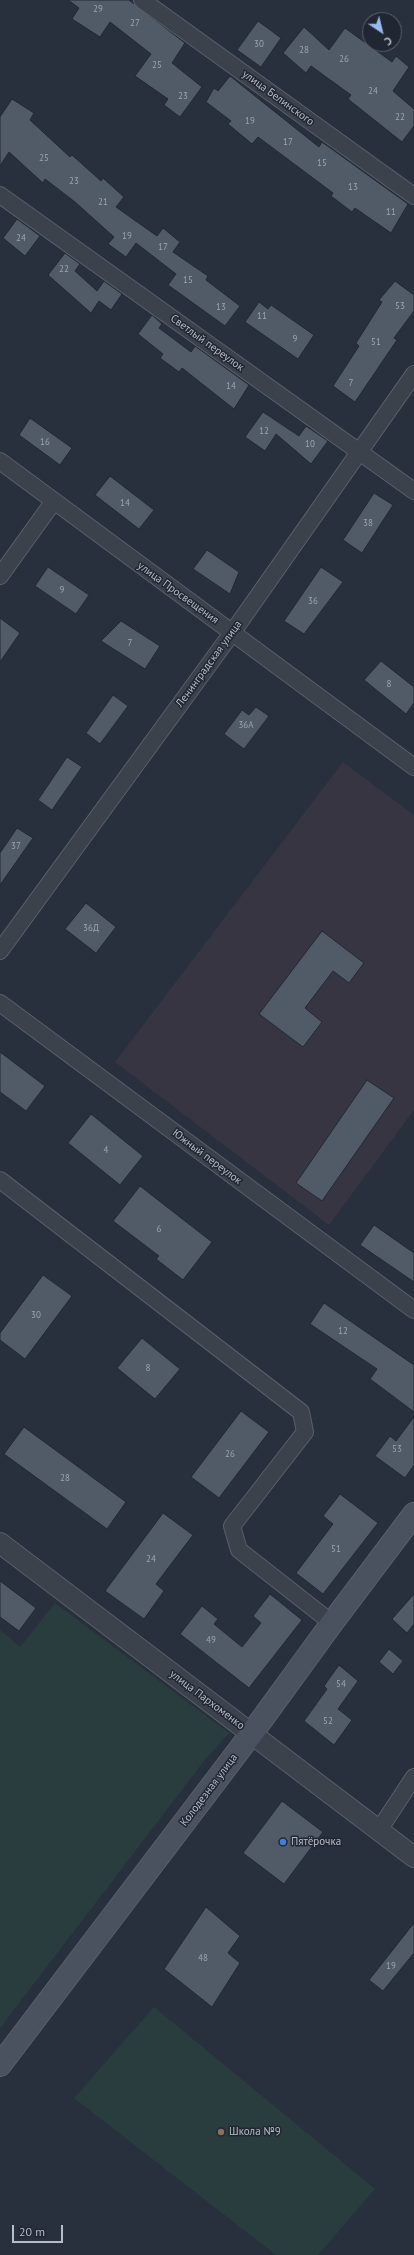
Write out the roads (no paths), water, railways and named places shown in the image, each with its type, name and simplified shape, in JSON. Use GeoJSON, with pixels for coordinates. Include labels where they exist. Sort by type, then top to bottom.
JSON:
{"type":"FeatureCollection","features":[{"type":"Feature","properties":{"kind":"main road","name":"Колодезная улица"},"geometry":{"type":"LineString","coordinates":[[0,2065],[252,1733],[414,1514]]}},
{"type":"Feature","properties":{"kind":"street","name":"улица Белинского"},"geometry":{"type":"LineString","coordinates":[[142,0],[414,196]]}},
{"type":"Feature","properties":{"kind":"street","name":"Светлый переулок"},"geometry":{"type":"LineString","coordinates":[[0,195],[414,491]]}},
{"type":"Feature","properties":{"kind":"street","name":"Ленинградская улица"},"geometry":{"type":"LineString","coordinates":[[0,951],[232,632],[360,453],[414,374]]}},
{"type":"Feature","properties":{"kind":"street","name":"улица Просвещения"},"geometry":{"type":"LineString","coordinates":[[0,461],[414,767]]}},
{"type":"Feature","properties":{"kind":"street"},"geometry":{"type":"LineString","coordinates":[[0,576],[54,501]]}},
{"type":"Feature","properties":{"kind":"street","name":"Южный переулок"},"geometry":{"type":"LineString","coordinates":[[0,1003],[414,1310]]}},
{"type":"Feature","properties":{"kind":"street"},"geometry":{"type":"LineString","coordinates":[[0,1180],[301,1412],[305,1432],[232,1526],[239,1550],[332,1623]]}},
{"type":"Feature","properties":{"kind":"street","name":"улица Пархоменко"},"geometry":{"type":"LineString","coordinates":[[0,1543],[414,1857]]}},
{"type":"Feature","properties":{"kind":"street"},"geometry":{"type":"LineString","coordinates":[[379,1830],[414,1777]]}},
{"type":"Feature","properties":{"kind":"place","name":"Пятёрочка"},"geometry":{"type":"Point","coordinates":[283,1842]}},
{"type":"Feature","properties":{"kind":"place","name":"Школа №9"},"geometry":{"type":"Point","coordinates":[221,2132]}}]}
